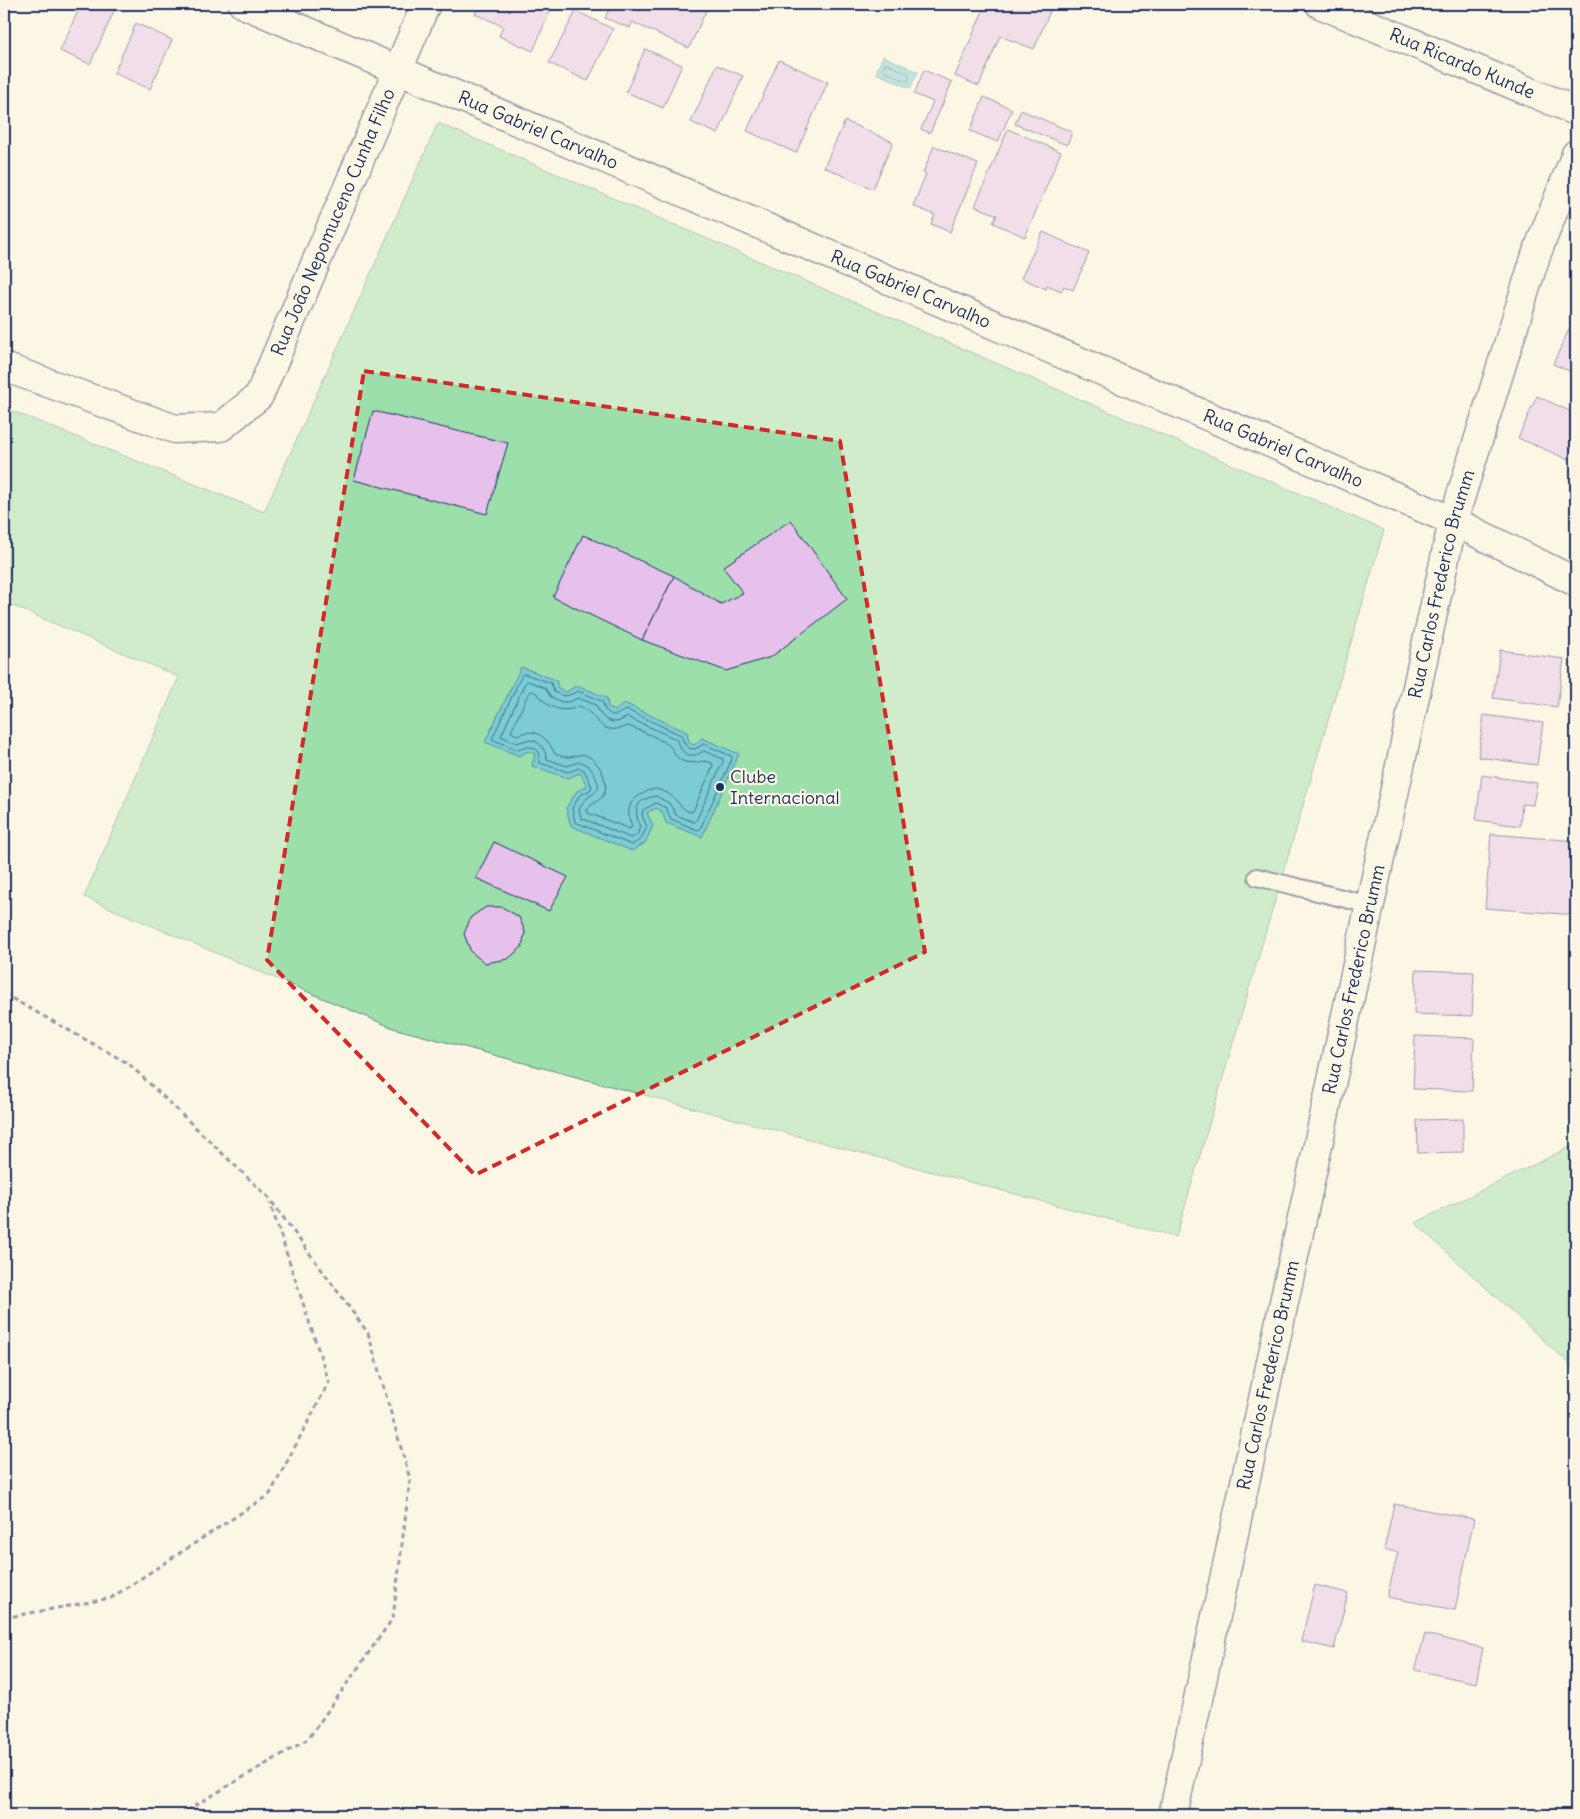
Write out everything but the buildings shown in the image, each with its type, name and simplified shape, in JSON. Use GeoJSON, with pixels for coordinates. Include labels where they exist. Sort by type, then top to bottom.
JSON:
{"type":"FeatureCollection","features":[{"type":"Feature","properties":{"kind":"street","name":"Rua Gabriel Carvalho"},"geometry":{"type":"LineString","coordinates":[[243,4],[1453,522],[1576,582]]}},
{"type":"Feature","properties":{"kind":"street","name":"Rua João Nepomuceno Cunha Filho"},"geometry":{"type":"LineString","coordinates":[[4,367],[175,429],[221,427],[259,396],[426,4]]}},
{"type":"Feature","properties":{"kind":"street","name":"Rua Ricardo Kunde"},"geometry":{"type":"LineString","coordinates":[[1320,4],[1576,111]]}},
{"type":"Feature","properties":{"kind":"street","name":"Rua Carlos Frederico Brumm"},"geometry":{"type":"LineString","coordinates":[[1173,1815],[1453,522],[1536,255],[1576,154]]}},
{"type":"Feature","properties":{"kind":"lane"},"geometry":{"type":"LineString","coordinates":[[1257,877],[1370,904]]}},
{"type":"Feature","properties":{"kind":"path"},"geometry":{"type":"LineString","coordinates":[[4,994],[129,1064],[269,1198],[368,1333],[410,1479],[393,1618],[308,1738],[179,1815]]}},
{"type":"Feature","properties":{"kind":"path"},"geometry":{"type":"LineString","coordinates":[[4,1618],[111,1598],[270,1494],[329,1382],[269,1198]]}},
{"type":"Feature","properties":{"kind":"highlighted area"},"geometry":{"type":"Polygon","coordinates":[[[364,371],[840,441],[925,952],[475,1175],[267,960],[364,371]]]}},
{"type":"Feature","properties":{"kind":"green space","name":"Clube Internacional"},"geometry":{"type":"Polygon","coordinates":[[[438,123],[1384,530],[1176,1237],[393,1028],[84,897],[179,677],[4,602],[4,430],[12,411],[264,512],[438,123]]]}},
{"type":"Feature","properties":{"kind":"green space"},"geometry":{"type":"Polygon","coordinates":[[[1576,1144],[1576,1370],[1415,1223],[1576,1144]]]}},
{"type":"Feature","properties":{"kind":"water"},"geometry":{"type":"Polygon","coordinates":[[[883,56],[918,72],[910,88],[876,73],[883,56]]]}},
{"type":"Feature","properties":{"kind":"water"},"geometry":{"type":"Polygon","coordinates":[[[521,667],[556,680],[558,688],[566,692],[577,685],[607,698],[608,707],[615,711],[624,703],[687,732],[689,743],[694,745],[702,738],[739,754],[702,837],[666,823],[662,812],[656,808],[647,813],[653,826],[645,843],[632,851],[571,826],[566,808],[577,791],[587,786],[580,773],[568,778],[532,766],[535,754],[528,751],[519,756],[485,742],[521,667]]]}},
{"type":"Feature","properties":{"kind":"place","name":"Clube Internacional"},"geometry":{"type":"Point","coordinates":[720,787]}}]}
